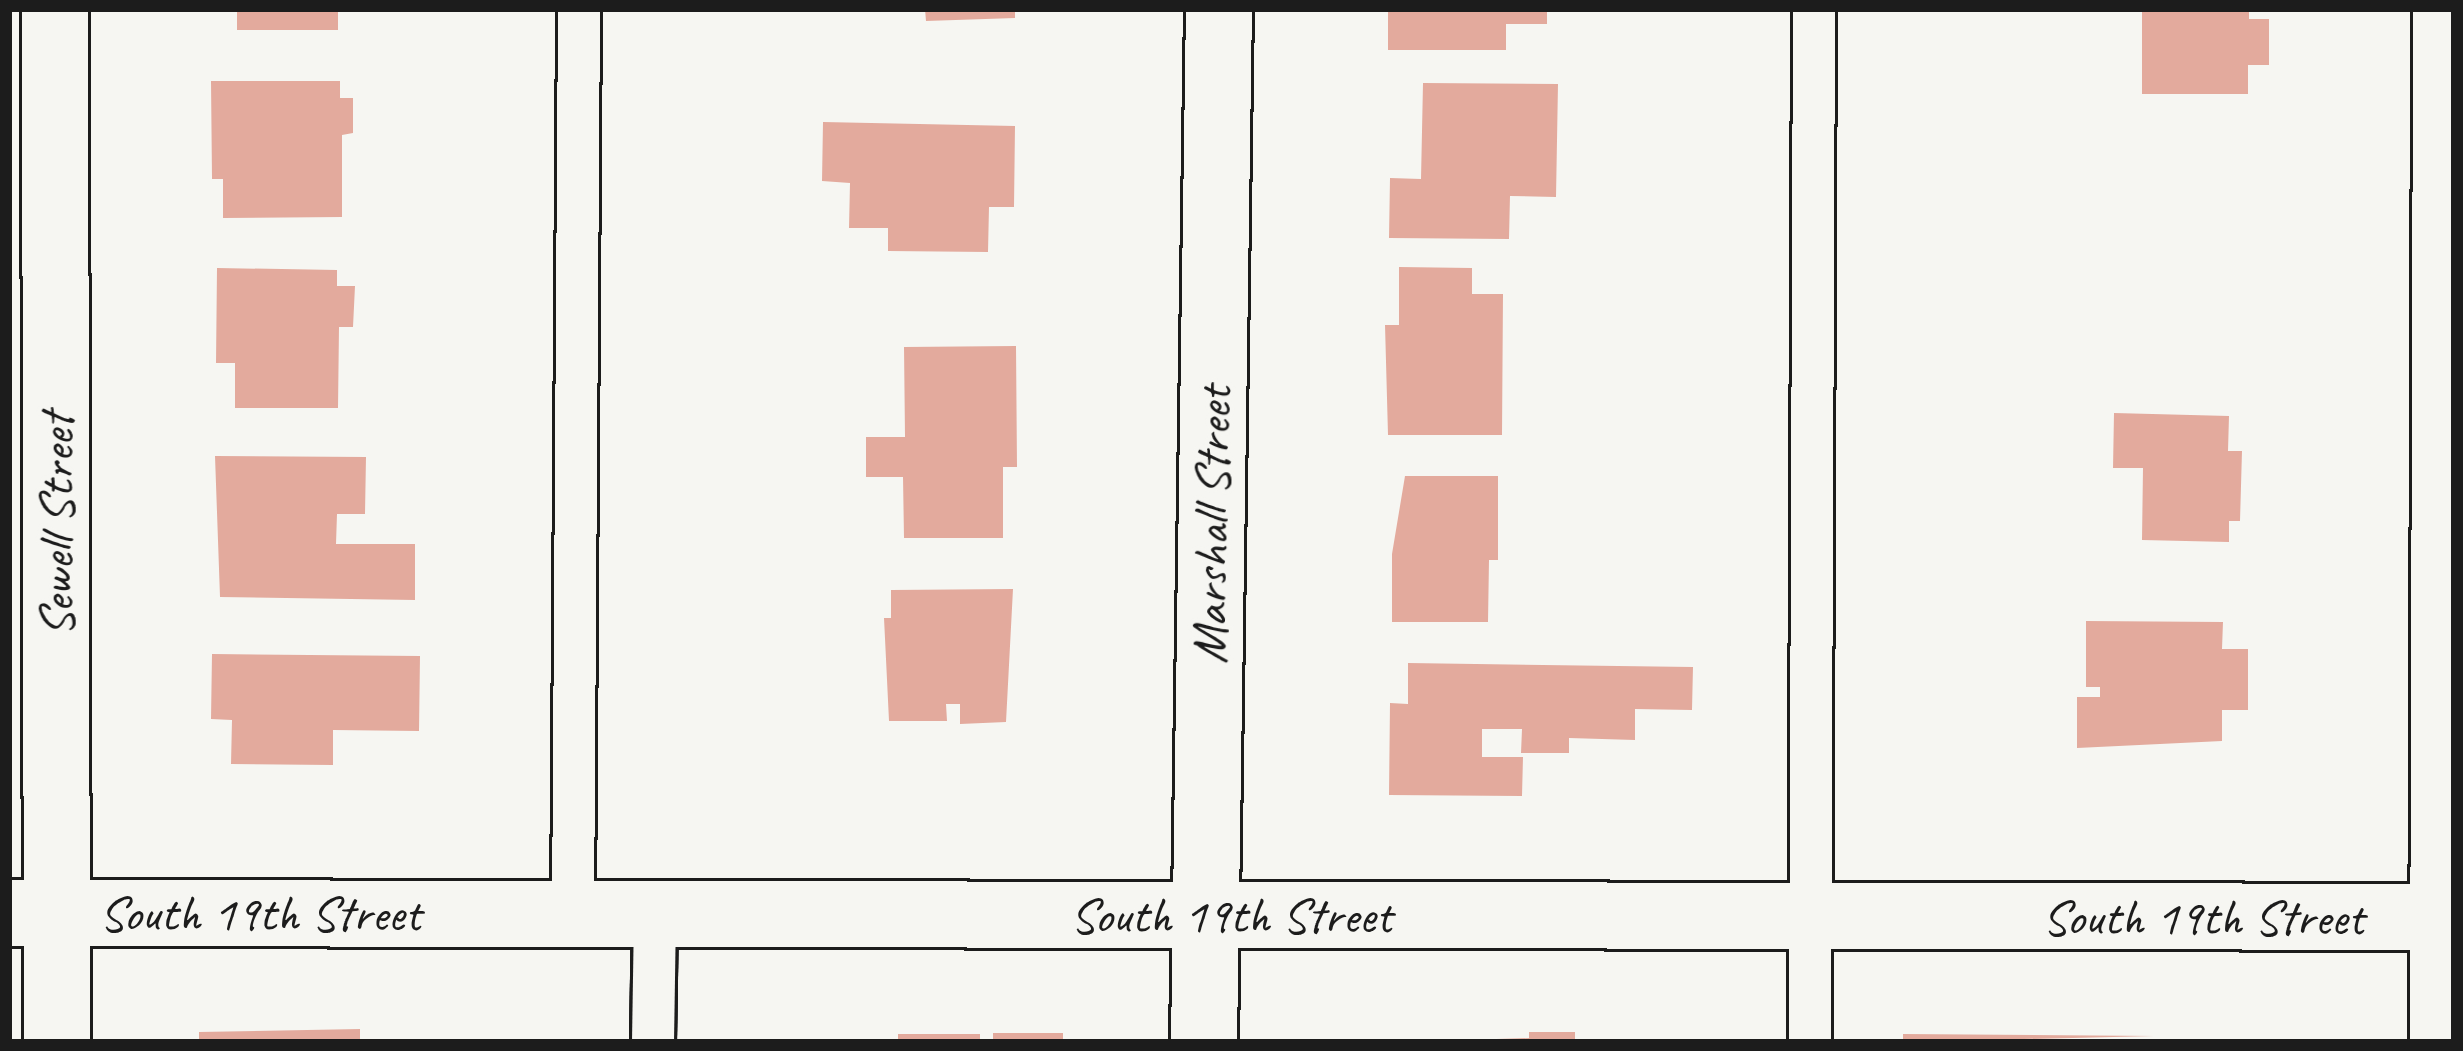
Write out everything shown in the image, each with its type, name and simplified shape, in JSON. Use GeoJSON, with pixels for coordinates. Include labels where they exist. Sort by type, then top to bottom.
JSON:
{"type":"FeatureCollection","features":[{"type":"Feature","properties":{"kind":"street","name":"Sewell Street"},"geometry":{"type":"LineString","coordinates":[[55,9],[33,913],[57,1042]]}},
{"type":"Feature","properties":{"kind":"street","name":"Marshall Street"},"geometry":{"type":"LineString","coordinates":[[1204,1042],[1219,9]]}},
{"type":"Feature","properties":{"kind":"street"},"geometry":{"type":"LineString","coordinates":[[2443,1042],[2449,917],[2446,9]]}},
{"type":"Feature","properties":{"kind":"street","name":"South 19th Street"},"geometry":{"type":"LineString","coordinates":[[33,913],[2449,917]]}},
{"type":"Feature","properties":{"kind":"lane"},"geometry":{"type":"LineString","coordinates":[[573,914],[579,9]]}},
{"type":"Feature","properties":{"kind":"lane"},"geometry":{"type":"LineString","coordinates":[[1810,1042],[1814,9]]}},
{"type":"Feature","properties":{"kind":"lane"},"geometry":{"type":"LineString","coordinates":[[653,1042],[655,914]]}},
{"type":"Feature","properties":{"kind":"building"},"geometry":{"type":"Polygon","coordinates":[[[237,9],[338,9],[338,30],[237,30],[237,9]]]}},
{"type":"Feature","properties":{"kind":"building"},"geometry":{"type":"Polygon","coordinates":[[[925,9],[1015,9],[1015,18],[926,21],[925,9]]]}},
{"type":"Feature","properties":{"kind":"building"},"geometry":{"type":"Polygon","coordinates":[[[1388,9],[1547,9],[1547,24],[1506,24],[1506,50],[1388,50],[1388,9]]]}},
{"type":"Feature","properties":{"kind":"building"},"geometry":{"type":"Polygon","coordinates":[[[2142,9],[2249,9],[2249,19],[2269,19],[2269,65],[2248,65],[2248,94],[2142,94],[2142,9]]]}},
{"type":"Feature","properties":{"kind":"building"},"geometry":{"type":"Polygon","coordinates":[[[211,81],[340,81],[340,98],[353,98],[353,133],[342,135],[342,217],[223,218],[223,179],[212,179],[211,81]]]}},
{"type":"Feature","properties":{"kind":"building"},"geometry":{"type":"Polygon","coordinates":[[[1423,83],[1558,84],[1556,197],[1510,196],[1509,239],[1389,238],[1390,178],[1421,179],[1423,83]]]}},
{"type":"Feature","properties":{"kind":"building"},"geometry":{"type":"Polygon","coordinates":[[[823,122],[1015,126],[1014,207],[989,207],[988,252],[888,251],[888,228],[849,228],[850,183],[822,181],[823,122]]]}},
{"type":"Feature","properties":{"kind":"building"},"geometry":{"type":"Polygon","coordinates":[[[1399,267],[1472,268],[1472,294],[1503,294],[1502,435],[1388,435],[1385,325],[1399,325],[1399,267]]]}},
{"type":"Feature","properties":{"kind":"building"},"geometry":{"type":"Polygon","coordinates":[[[217,268],[337,270],[337,286],[355,286],[353,327],[339,327],[338,408],[235,408],[235,363],[216,363],[217,268]]]}},
{"type":"Feature","properties":{"kind":"building"},"geometry":{"type":"Polygon","coordinates":[[[1016,346],[1017,467],[1003,467],[1003,538],[904,538],[903,477],[866,477],[866,437],[905,437],[904,347],[1016,346]]]}},
{"type":"Feature","properties":{"kind":"building"},"geometry":{"type":"Polygon","coordinates":[[[2114,413],[2229,416],[2228,451],[2242,451],[2240,521],[2229,521],[2229,542],[2142,540],[2143,468],[2113,468],[2114,413]]]}},
{"type":"Feature","properties":{"kind":"building"},"geometry":{"type":"Polygon","coordinates":[[[215,456],[366,457],[365,514],[337,514],[336,544],[415,544],[415,600],[220,597],[215,456]]]}},
{"type":"Feature","properties":{"kind":"building"},"geometry":{"type":"Polygon","coordinates":[[[1405,476],[1498,476],[1498,560],[1489,560],[1488,622],[1392,622],[1392,554],[1405,476]]]}},
{"type":"Feature","properties":{"kind":"building"},"geometry":{"type":"Polygon","coordinates":[[[1013,589],[1006,722],[960,724],[960,704],[946,704],[947,721],[889,721],[884,618],[891,618],[891,590],[1013,589]]]}},
{"type":"Feature","properties":{"kind":"building"},"geometry":{"type":"Polygon","coordinates":[[[2086,621],[2223,622],[2222,649],[2248,649],[2248,710],[2222,710],[2222,741],[2077,748],[2077,697],[2100,697],[2100,687],[2086,687],[2086,621]]]}},
{"type":"Feature","properties":{"kind":"building"},"geometry":{"type":"Polygon","coordinates":[[[212,654],[420,656],[419,731],[333,730],[333,765],[231,764],[232,720],[211,719],[212,654]]]}},
{"type":"Feature","properties":{"kind":"building"},"geometry":{"type":"Polygon","coordinates":[[[1408,663],[1693,667],[1692,710],[1635,709],[1635,740],[1569,738],[1569,753],[1521,753],[1522,729],[1482,729],[1482,757],[1523,757],[1522,796],[1389,795],[1390,703],[1408,704],[1408,663]]]}},
{"type":"Feature","properties":{"kind":"building"},"geometry":{"type":"Polygon","coordinates":[[[360,1029],[360,1042],[199,1042],[199,1032],[360,1029]]]}},
{"type":"Feature","properties":{"kind":"building"},"geometry":{"type":"Polygon","coordinates":[[[1529,1032],[1575,1032],[1575,1042],[1407,1042],[1529,1038],[1529,1032]]]}},
{"type":"Feature","properties":{"kind":"building"},"geometry":{"type":"Polygon","coordinates":[[[993,1033],[1063,1033],[1063,1042],[993,1042],[993,1033]]]}},
{"type":"Feature","properties":{"kind":"building"},"geometry":{"type":"Polygon","coordinates":[[[898,1034],[980,1034],[980,1042],[898,1042],[898,1034]]]}},
{"type":"Feature","properties":{"kind":"building"},"geometry":{"type":"Polygon","coordinates":[[[1903,1034],[2154,1036],[1903,1042],[1903,1034]]]}}]}
